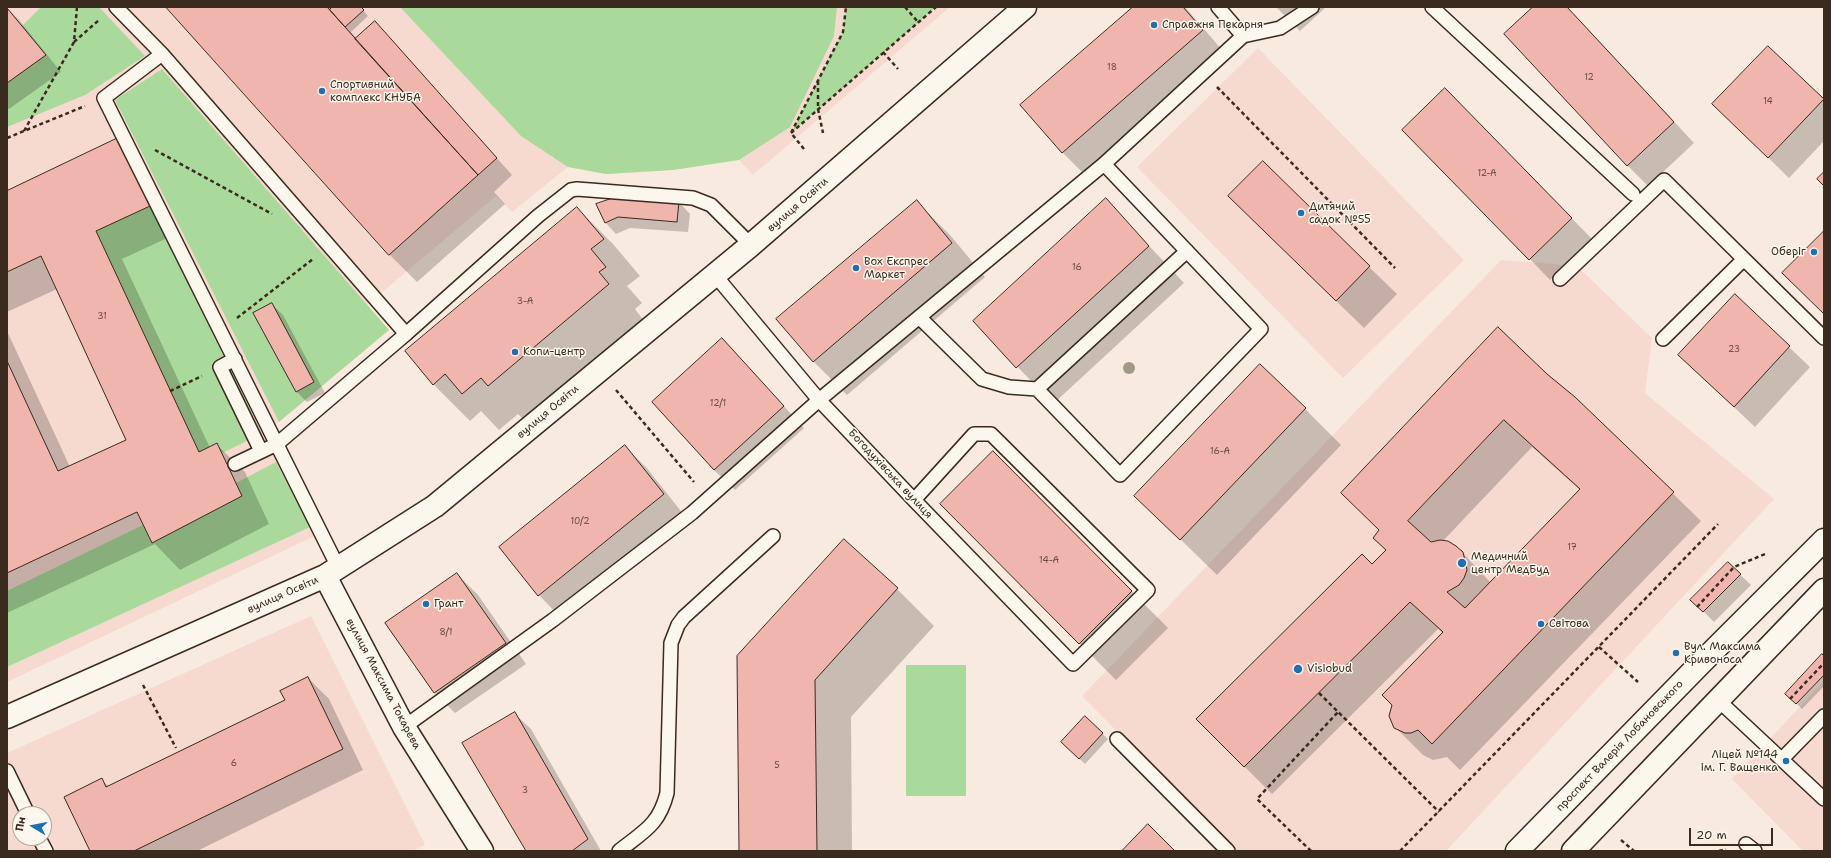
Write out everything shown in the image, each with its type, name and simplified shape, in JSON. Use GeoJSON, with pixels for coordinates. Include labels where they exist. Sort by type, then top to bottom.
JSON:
{"type":"FeatureCollection","features":[{"type":"Feature","properties":{"kind":"street","name":"вулиця Освіти"},"geometry":{"type":"LineString","coordinates":[[7,717],[332,572],[435,506],[751,246],[1025,7]]}},
{"type":"Feature","properties":{"kind":"street","name":"проспект Валерія Лобановського"},"geometry":{"type":"LineString","coordinates":[[1517,851],[1824,540]]}},
{"type":"Feature","properties":{"kind":"street","name":"вулиця Максима Токарева"},"geometry":{"type":"LineString","coordinates":[[332,572],[404,727],[475,847]]}},
{"type":"Feature","properties":{"kind":"street"},"geometry":{"type":"LineString","coordinates":[[1573,851],[1824,590]]}},
{"type":"Feature","properties":{"kind":"lane"},"geometry":{"type":"LineString","coordinates":[[116,7],[162,54],[406,334]]}},
{"type":"Feature","properties":{"kind":"lane"},"geometry":{"type":"LineString","coordinates":[[1218,7],[1243,36]]}},
{"type":"Feature","properties":{"kind":"lane"},"geometry":{"type":"LineString","coordinates":[[404,727],[553,620],[692,513],[819,400],[1104,164],[1243,36],[1280,28],[1312,7]]}},
{"type":"Feature","properties":{"kind":"lane"},"geometry":{"type":"LineString","coordinates":[[1432,7],[1633,194]]}},
{"type":"Feature","properties":{"kind":"lane"},"geometry":{"type":"LineString","coordinates":[[162,54],[104,98],[277,444],[332,572]]}},
{"type":"Feature","properties":{"kind":"lane"},"geometry":{"type":"LineString","coordinates":[[919,317],[982,378],[1010,387],[1037,389],[1120,475],[1261,329],[1104,164]]}},
{"type":"Feature","properties":{"kind":"lane"},"geometry":{"type":"LineString","coordinates":[[1560,279],[1664,180],[1824,338]]}},
{"type":"Feature","properties":{"kind":"lane"},"geometry":{"type":"LineString","coordinates":[[235,464],[277,444],[406,334],[538,216],[571,190],[577,189],[680,196],[704,201],[711,205],[751,246]]}},
{"type":"Feature","properties":{"kind":"lane"},"geometry":{"type":"LineString","coordinates":[[1037,389],[1187,251]]}},
{"type":"Feature","properties":{"kind":"lane"},"geometry":{"type":"LineString","coordinates":[[1663,338],[1744,259]]}},
{"type":"Feature","properties":{"kind":"lane","name":"Богодухівська вулиця"},"geometry":{"type":"LineString","coordinates":[[715,275],[819,400],[914,500],[1074,664],[1148,590],[991,434],[974,434],[914,500]]}},
{"type":"Feature","properties":{"kind":"lane"},"geometry":{"type":"LineString","coordinates":[[235,360],[220,367],[261,451]]}},
{"type":"Feature","properties":{"kind":"lane"},"geometry":{"type":"LineString","coordinates":[[619,851],[655,822],[664,807],[667,793],[671,643],[678,626],[684,617],[772,536]]}},
{"type":"Feature","properties":{"kind":"lane"},"geometry":{"type":"LineString","coordinates":[[1718,700],[1824,799]]}},
{"type":"Feature","properties":{"kind":"lane"},"geometry":{"type":"LineString","coordinates":[[1782,759],[1824,716]]}},
{"type":"Feature","properties":{"kind":"lane"},"geometry":{"type":"LineString","coordinates":[[1117,740],[1228,851]]}},
{"type":"Feature","properties":{"kind":"lane"},"geometry":{"type":"LineString","coordinates":[[7,771],[24,806]]}},
{"type":"Feature","properties":{"kind":"path"},"geometry":{"type":"LineString","coordinates":[[74,42],[77,7]]}},
{"type":"Feature","properties":{"kind":"path"},"geometry":{"type":"LineString","coordinates":[[791,133],[843,32],[846,7]]}},
{"type":"Feature","properties":{"kind":"path"},"geometry":{"type":"LineString","coordinates":[[905,7],[918,22]]}},
{"type":"Feature","properties":{"kind":"path"},"geometry":{"type":"LineString","coordinates":[[791,133],[936,7]]}},
{"type":"Feature","properties":{"kind":"path"},"geometry":{"type":"LineString","coordinates":[[24,131],[74,42],[103,17]]}},
{"type":"Feature","properties":{"kind":"path"},"geometry":{"type":"LineString","coordinates":[[884,52],[898,69]]}},
{"type":"Feature","properties":{"kind":"path"},"geometry":{"type":"LineString","coordinates":[[1204,73],[1395,268]]}},
{"type":"Feature","properties":{"kind":"path"},"geometry":{"type":"LineString","coordinates":[[818,80],[818,109],[823,133]]}},
{"type":"Feature","properties":{"kind":"path"},"geometry":{"type":"LineString","coordinates":[[7,138],[104,98]]}},
{"type":"Feature","properties":{"kind":"path"},"geometry":{"type":"LineString","coordinates":[[121,132],[274,215]]}},
{"type":"Feature","properties":{"kind":"path"},"geometry":{"type":"LineString","coordinates":[[791,133],[804,149]]}},
{"type":"Feature","properties":{"kind":"path"},"geometry":{"type":"LineString","coordinates":[[220,330],[330,246]]}},
{"type":"Feature","properties":{"kind":"path"},"geometry":{"type":"LineString","coordinates":[[170,391],[220,367]]}},
{"type":"Feature","properties":{"kind":"path"},"geometry":{"type":"LineString","coordinates":[[615,390],[708,499]]}},
{"type":"Feature","properties":{"kind":"path"},"geometry":{"type":"LineString","coordinates":[[1400,851],[1718,524]]}},
{"type":"Feature","properties":{"kind":"path"},"geometry":{"type":"LineString","coordinates":[[1697,607],[1734,567],[1765,554]]}},
{"type":"Feature","properties":{"kind":"path"},"geometry":{"type":"LineString","coordinates":[[1598,647],[1638,682]]}},
{"type":"Feature","properties":{"kind":"path"},"geometry":{"type":"LineString","coordinates":[[1790,699],[1824,664]]}},
{"type":"Feature","properties":{"kind":"path"},"geometry":{"type":"LineString","coordinates":[[142,683],[176,748]]}},
{"type":"Feature","properties":{"kind":"path"},"geometry":{"type":"LineString","coordinates":[[1319,693],[1439,812]]}},
{"type":"Feature","properties":{"kind":"path"},"geometry":{"type":"LineString","coordinates":[[1311,851],[1257,799],[1338,712]]}},
{"type":"Feature","properties":{"kind":"path"},"geometry":{"type":"LineString","coordinates":[[1621,840],[1634,851]]}},
{"type":"Feature","properties":{"kind":"shaded area"},"geometry":{"type":"Polygon","coordinates":[[[7,7],[950,7],[753,175],[739,160],[673,170],[606,174],[568,167],[512,212],[496,196],[367,305],[389,330],[270,429],[321,533],[7,682],[7,7]]]}},
{"type":"Feature","properties":{"kind":"shaded area","name":"Дитячий садок №55"},"geometry":{"type":"Polygon","coordinates":[[[1258,48],[1464,260],[1343,378],[1137,167],[1258,48]]]}},
{"type":"Feature","properties":{"kind":"shaded area","name":"Медичний центр МедБуд"},"geometry":{"type":"Polygon","coordinates":[[[1501,260],[1577,266],[1652,338],[1645,393],[1774,499],[1446,851],[1235,851],[1082,696],[1501,260]]]}},
{"type":"Feature","properties":{"kind":"shaded area"},"geometry":{"type":"Polygon","coordinates":[[[311,616],[425,845],[412,851],[7,851],[7,753],[311,616]]]}},
{"type":"Feature","properties":{"kind":"shaded area","name":"Ліцей №144 ім. Г. Ващенка"},"geometry":{"type":"Polygon","coordinates":[[[1824,681],[1824,851],[1803,851],[1732,779],[1824,681]]]}},
{"type":"Feature","properties":{"kind":"green space"},"geometry":{"type":"Polygon","coordinates":[[[41,7],[99,7],[145,56],[85,95],[7,127],[7,83],[45,55],[21,27],[41,7]]]}},
{"type":"Feature","properties":{"kind":"green space"},"geometry":{"type":"Polygon","coordinates":[[[400,7],[837,7],[834,36],[790,127],[739,160],[673,170],[606,174],[568,167],[521,136],[400,7]]]}},
{"type":"Feature","properties":{"kind":"green space"},"geometry":{"type":"Polygon","coordinates":[[[846,7],[936,7],[791,133],[843,32],[846,7]]]}},
{"type":"Feature","properties":{"kind":"green space"},"geometry":{"type":"Polygon","coordinates":[[[162,69],[389,330],[279,422],[115,100],[162,69]]]}},
{"type":"Feature","properties":{"kind":"green space"},"geometry":{"type":"Polygon","coordinates":[[[150,206],[262,434],[222,453],[199,452],[96,231],[150,206]]]}},
{"type":"Feature","properties":{"kind":"green space"},"geometry":{"type":"Polygon","coordinates":[[[276,462],[310,527],[7,667],[7,591],[143,525],[152,543],[242,496],[236,483],[276,462]]]}},
{"type":"Feature","properties":{"kind":"green space"},"geometry":{"type":"Polygon","coordinates":[[[906,665],[966,665],[966,796],[906,796],[906,665]]]}},
{"type":"Feature","properties":{"kind":"building","name":"Спортивний комплекс КНУБА"},"geometry":{"type":"Polygon","coordinates":[[[166,7],[327,7],[478,175],[389,255],[166,7]]]}},
{"type":"Feature","properties":{"kind":"building"},"geometry":{"type":"Polygon","coordinates":[[[332,7],[361,7],[364,10],[345,27],[330,10],[332,7]]]}},
{"type":"Feature","properties":{"kind":"building"},"geometry":{"type":"Polygon","coordinates":[[[1133,7],[1183,7],[1203,30],[1062,153],[1020,105],[1133,7]]]}},
{"type":"Feature","properties":{"kind":"building"},"geometry":{"type":"Polygon","coordinates":[[[1533,7],[1567,7],[1674,122],[1627,166],[1504,34],[1533,7]]]}},
{"type":"Feature","properties":{"kind":"building"},"geometry":{"type":"Polygon","coordinates":[[[7,8],[46,55],[7,83],[7,8]]]}},
{"type":"Feature","properties":{"kind":"building"},"geometry":{"type":"Polygon","coordinates":[[[375,21],[497,158],[478,175],[355,39],[375,21]]]}},
{"type":"Feature","properties":{"kind":"building"},"geometry":{"type":"Polygon","coordinates":[[[1768,46],[1824,99],[1768,158],[1712,104],[1768,46]]]}},
{"type":"Feature","properties":{"kind":"building"},"geometry":{"type":"Polygon","coordinates":[[[1445,88],[1572,218],[1529,260],[1402,130],[1445,88]]]}},
{"type":"Feature","properties":{"kind":"building"},"geometry":{"type":"Polygon","coordinates":[[[118,138],[150,206],[96,231],[199,452],[217,443],[242,496],[152,543],[137,512],[7,573],[7,361],[58,471],[126,440],[41,256],[7,272],[7,191],[118,138]]]}},
{"type":"Feature","properties":{"kind":"building"},"geometry":{"type":"Polygon","coordinates":[[[1263,161],[1370,266],[1336,301],[1228,196],[1263,161]]]}},
{"type":"Feature","properties":{"kind":"building"},"geometry":{"type":"Polygon","coordinates":[[[1824,172],[1824,186],[1817,179],[1824,172]]]}},
{"type":"Feature","properties":{"kind":"building"},"geometry":{"type":"Polygon","coordinates":[[[616,197],[679,201],[677,222],[618,217],[605,223],[596,204],[616,197]]]}},
{"type":"Feature","properties":{"kind":"building"},"geometry":{"type":"Polygon","coordinates":[[[1106,198],[1149,246],[1016,368],[973,321],[1106,198]]]}},
{"type":"Feature","properties":{"kind":"building"},"geometry":{"type":"Polygon","coordinates":[[[917,200],[952,243],[813,362],[776,319],[917,200]]]}},
{"type":"Feature","properties":{"kind":"building"},"geometry":{"type":"Polygon","coordinates":[[[577,207],[604,239],[591,249],[606,267],[599,272],[609,284],[488,386],[481,378],[462,394],[445,374],[433,385],[405,351],[577,207]]]}},
{"type":"Feature","properties":{"kind":"building","name":"Оберіг"},"geometry":{"type":"Polygon","coordinates":[[[1824,231],[1824,314],[1782,273],[1824,231]]]}},
{"type":"Feature","properties":{"kind":"building"},"geometry":{"type":"Polygon","coordinates":[[[1735,294],[1790,346],[1734,407],[1678,355],[1735,294]]]}},
{"type":"Feature","properties":{"kind":"building"},"geometry":{"type":"Polygon","coordinates":[[[272,303],[314,382],[296,392],[253,313],[272,303]]]}},
{"type":"Feature","properties":{"kind":"building"},"geometry":{"type":"Polygon","coordinates":[[[1498,327],[1547,374],[1575,397],[1674,492],[1432,744],[1418,730],[1411,733],[1405,733],[1394,728],[1389,716],[1392,705],[1382,695],[1443,632],[1410,602],[1244,767],[1196,719],[1362,554],[1372,564],[1386,550],[1373,538],[1379,530],[1341,493],[1498,327]],[[1504,420],[1408,521],[1431,542],[1440,540],[1448,541],[1463,552],[1467,570],[1464,578],[1459,585],[1447,592],[1465,608],[1580,489],[1504,420]]]}},
{"type":"Feature","properties":{"kind":"building"},"geometry":{"type":"Polygon","coordinates":[[[722,338],[784,406],[714,470],[652,402],[722,338]]]}},
{"type":"Feature","properties":{"kind":"building"},"geometry":{"type":"Polygon","coordinates":[[[1260,364],[1306,408],[1180,540],[1134,496],[1260,364]]]}},
{"type":"Feature","properties":{"kind":"building"},"geometry":{"type":"Polygon","coordinates":[[[625,445],[664,494],[538,596],[499,547],[625,445]]]}},
{"type":"Feature","properties":{"kind":"building"},"geometry":{"type":"Polygon","coordinates":[[[993,451],[1132,591],[1079,644],[940,504],[993,451]]]}},
{"type":"Feature","properties":{"kind":"building"},"geometry":{"type":"Polygon","coordinates":[[[844,539],[898,588],[815,680],[817,851],[739,851],[737,656],[844,539]]]}},
{"type":"Feature","properties":{"kind":"building"},"geometry":{"type":"Polygon","coordinates":[[[1728,562],[1741,574],[1703,612],[1690,600],[1728,562]]]}},
{"type":"Feature","properties":{"kind":"building"},"geometry":{"type":"Polygon","coordinates":[[[457,573],[506,643],[434,693],[385,623],[457,573]]]}},
{"type":"Feature","properties":{"kind":"building"},"geometry":{"type":"Polygon","coordinates":[[[1822,654],[1824,656],[1824,675],[1796,704],[1785,694],[1822,654]]]}},
{"type":"Feature","properties":{"kind":"building"},"geometry":{"type":"Polygon","coordinates":[[[308,677],[343,749],[134,851],[90,851],[64,797],[102,778],[106,787],[285,700],[280,691],[308,677]]]}},
{"type":"Feature","properties":{"kind":"building"},"geometry":{"type":"Polygon","coordinates":[[[515,712],[588,839],[572,851],[526,851],[462,743],[515,712]]]}},
{"type":"Feature","properties":{"kind":"building"},"geometry":{"type":"Polygon","coordinates":[[[1085,716],[1103,733],[1079,759],[1061,742],[1085,716]]]}},
{"type":"Feature","properties":{"kind":"building"},"geometry":{"type":"Polygon","coordinates":[[[1148,824],[1175,851],[1122,851],[1148,824]]]}},
{"type":"Feature","properties":{"kind":"place","name":"Справжня Пекарня"},"geometry":{"type":"Point","coordinates":[1154,25]}},
{"type":"Feature","properties":{"kind":"place","name":"Спортивний комплекс КНУБА"},"geometry":{"type":"Point","coordinates":[322,91]}},
{"type":"Feature","properties":{"kind":"place","name":"Дитячий садок №55"},"geometry":{"type":"Point","coordinates":[1301,213]}},
{"type":"Feature","properties":{"kind":"place","name":"Оберіг"},"geometry":{"type":"Point","coordinates":[1814,252]}},
{"type":"Feature","properties":{"kind":"place","name":"Box Експрес Маркет"},"geometry":{"type":"Point","coordinates":[856,268]}},
{"type":"Feature","properties":{"kind":"place","name":"Копи-центр"},"geometry":{"type":"Point","coordinates":[515,352]}},
{"type":"Feature","properties":{"kind":"place","name":"Медичний центр МедБуд"},"geometry":{"type":"Point","coordinates":[1462,563]}},
{"type":"Feature","properties":{"kind":"place","name":"Грант"},"geometry":{"type":"Point","coordinates":[426,604]}},
{"type":"Feature","properties":{"kind":"place","name":"Світова"},"geometry":{"type":"Point","coordinates":[1541,624]}},
{"type":"Feature","properties":{"kind":"place","name":"Вул. Максима Кривоноса"},"geometry":{"type":"Point","coordinates":[1676,653]}},
{"type":"Feature","properties":{"kind":"place","name":"Visiobud"},"geometry":{"type":"Point","coordinates":[1298,669]}},
{"type":"Feature","properties":{"kind":"place","name":"Ліцей №144 ім. Г. Ващенка"},"geometry":{"type":"Point","coordinates":[1786,761]}}]}
